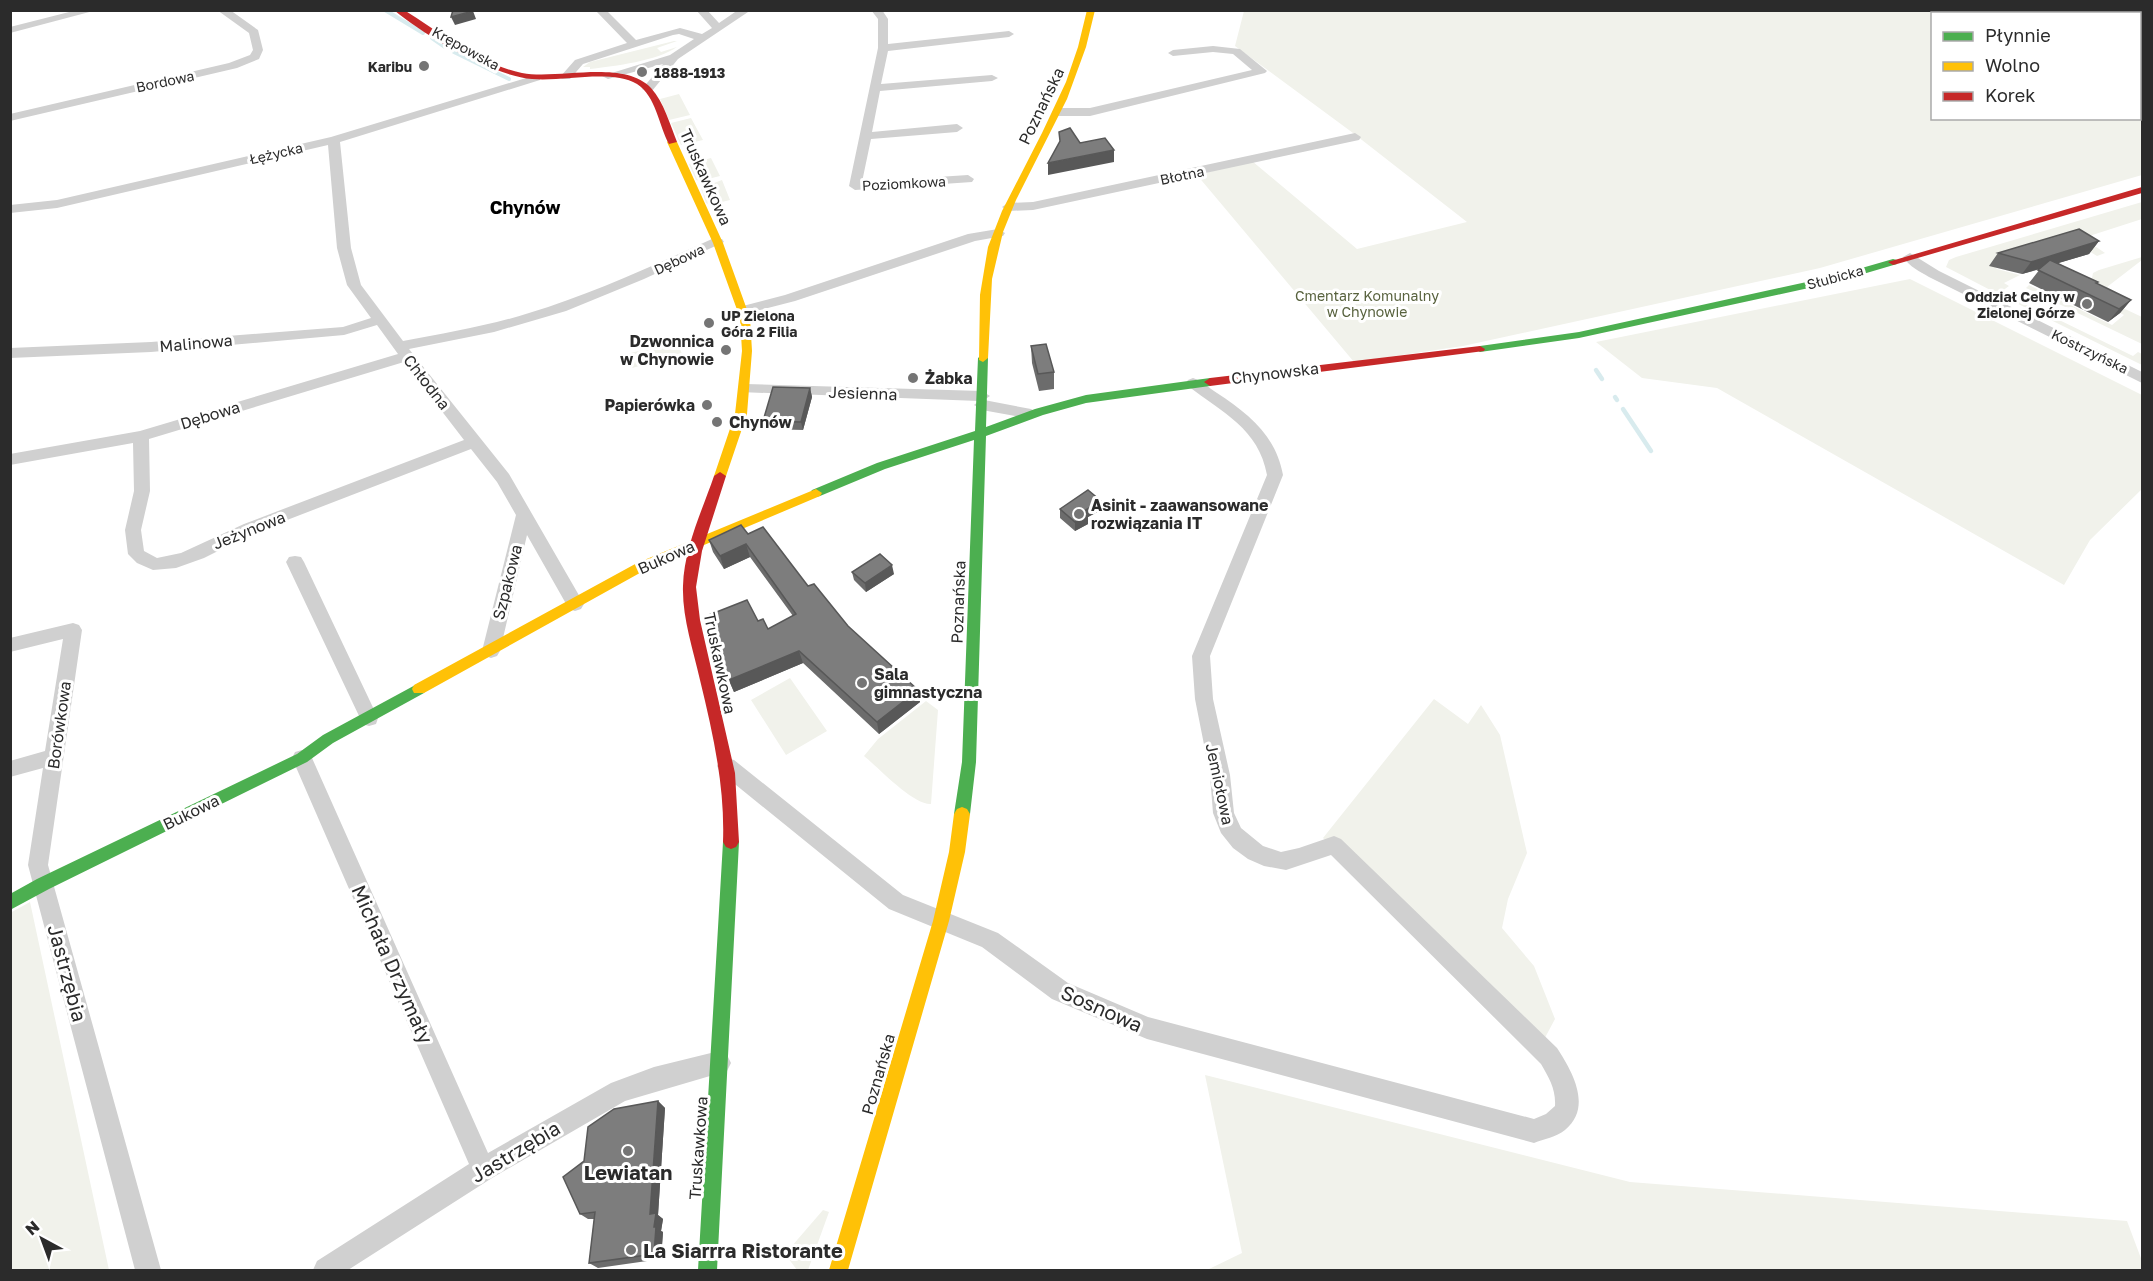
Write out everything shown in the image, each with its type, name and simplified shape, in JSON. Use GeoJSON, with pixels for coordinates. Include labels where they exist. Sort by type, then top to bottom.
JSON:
{"type":"FeatureCollection","features":[{"type":"Feature","properties":{"kind":"street"},"geometry":{"type":"LineString","coordinates":[[10,30],[92,10]]}},
{"type":"Feature","properties":{"kind":"street","name":"Bordowa"},"geometry":{"type":"LineString","coordinates":[[10,118],[233,66],[255,57],[258,50],[254,32],[222,10]]}},
{"type":"Feature","properties":{"kind":"street","name":"Krępowska"},"geometry":{"type":"LineString","coordinates":[[398,10],[493,65],[536,78],[566,77]]}},
{"type":"Feature","properties":{"kind":"street"},"geometry":{"type":"LineString","coordinates":[[600,10],[634,44]]}},
{"type":"Feature","properties":{"kind":"street"},"geometry":{"type":"LineString","coordinates":[[701,10],[718,28]]}},
{"type":"Feature","properties":{"kind":"street"},"geometry":{"type":"LineString","coordinates":[[608,76],[674,57],[746,10]]}},
{"type":"Feature","properties":{"kind":"street","name":"Poznańska"},"geometry":{"type":"LineString","coordinates":[[838,1270],[941,921],[957,852],[969,762],[987,286],[998,233],[1008,207],[1058,112],[1082,54],[1091,10]]}},
{"type":"Feature","properties":{"kind":"street","name":"Poziomkowa"},"geometry":{"type":"LineString","coordinates":[[881,12],[883,48],[855,186],[968,179]]}},
{"type":"Feature","properties":{"kind":"street"},"geometry":{"type":"LineString","coordinates":[[566,77],[579,62],[634,44],[680,31],[703,38]]}},
{"type":"Feature","properties":{"kind":"street"},"geometry":{"type":"LineString","coordinates":[[883,48],[1009,34]]}},
{"type":"Feature","properties":{"kind":"street"},"geometry":{"type":"LineString","coordinates":[[1058,112],[1090,112],[1261,71],[1236,51],[1213,49],[1173,53]]}},
{"type":"Feature","properties":{"kind":"street"},"geometry":{"type":"LineString","coordinates":[[566,77],[608,76],[632,79],[648,89],[674,57]]}},
{"type":"Feature","properties":{"kind":"street","name":"Łężycka"},"geometry":{"type":"LineString","coordinates":[[10,209],[57,204],[334,140],[536,78]]}},
{"type":"Feature","properties":{"kind":"street"},"geometry":{"type":"LineString","coordinates":[[875,88],[992,78]]}},
{"type":"Feature","properties":{"kind":"street","name":"Truskawkowa"},"geometry":{"type":"LineString","coordinates":[[648,89],[717,242],[744,310],[747,344],[745,389],[741,414],[698,543],[690,578],[691,601],[701,660],[727,766],[733,823],[707,1270]]}},
{"type":"Feature","properties":{"kind":"street"},"geometry":{"type":"LineString","coordinates":[[865,136],[957,128]]}},
{"type":"Feature","properties":{"kind":"street","name":"Błotna"},"geometry":{"type":"LineString","coordinates":[[1008,207],[1049,203],[1355,137]]}},
{"type":"Feature","properties":{"kind":"street","name":"Chłodna"},"geometry":{"type":"LineString","coordinates":[[334,140],[347,266],[361,296],[503,478],[575,604]]}},
{"type":"Feature","properties":{"kind":"street","name":"Słubicka"},"geometry":{"type":"LineString","coordinates":[[1522,343],[1579,335],[1800,286],[1910,257],[2142,189]]}},
{"type":"Feature","properties":{"kind":"street"},"geometry":{"type":"LineString","coordinates":[[744,310],[790,298],[974,237],[998,233]]}},
{"type":"Feature","properties":{"kind":"street","name":"Dębowa"},"geometry":{"type":"LineString","coordinates":[[10,460],[141,436],[403,351],[518,321],[603,293],[717,242]]}},
{"type":"Feature","properties":{"kind":"street","name":"Kostrzyńska"},"geometry":{"type":"LineString","coordinates":[[1910,257],[1916,264],[1934,274],[2142,378]]}},
{"type":"Feature","properties":{"kind":"street","name":"Malinowa"},"geometry":{"type":"LineString","coordinates":[[10,353],[151,346],[344,331],[379,320]]}},
{"type":"Feature","properties":{"kind":"street","name":"Chynowska"},"geometry":{"type":"LineString","coordinates":[[981,433],[1018,421],[1030,414],[1121,393],[1522,343]]}},
{"type":"Feature","properties":{"kind":"street","name":"Jemiołowa"},"geometry":{"type":"LineString","coordinates":[[1193,383],[1255,429],[1265,440],[1275,459],[1275,475],[1201,656],[1200,685],[1207,725],[1223,789],[1224,818],[1232,835],[1249,850],[1281,861],[1334,845],[1549,1056],[1566,1083],[1567,1105],[1558,1121],[1534,1131]]}},
{"type":"Feature","properties":{"kind":"street","name":"Jesienna"},"geometry":{"type":"LineString","coordinates":[[745,389],[982,400]]}},
{"type":"Feature","properties":{"kind":"street","name":"Chynowska"},"geometry":{"type":"LineString","coordinates":[[982,400],[1030,414]]}},
{"type":"Feature","properties":{"kind":"street","name":"Bukowa"},"geometry":{"type":"LineString","coordinates":[[10,903],[44,884],[302,758],[328,739],[642,566],[881,466],[981,433]]}},
{"type":"Feature","properties":{"kind":"street","name":"Jeżynowa"},"geometry":{"type":"LineString","coordinates":[[141,436],[142,491],[134,530],[136,554],[150,564],[166,564],[247,529],[367,485],[474,442]]}},
{"type":"Feature","properties":{"kind":"street","name":"Szpakowa"},"geometry":{"type":"LineString","coordinates":[[491,651],[524,514]]}},
{"type":"Feature","properties":{"kind":"street"},"geometry":{"type":"LineString","coordinates":[[295,562],[369,718]]}},
{"type":"Feature","properties":{"kind":"street","name":"Borówkowa"},"geometry":{"type":"LineString","coordinates":[[10,645],[73,630],[38,864],[44,884]]}},
{"type":"Feature","properties":{"kind":"street"},"geometry":{"type":"LineString","coordinates":[[10,769],[54,757]]}},
{"type":"Feature","properties":{"kind":"street","name":"Michała Drzymały"},"geometry":{"type":"LineString","coordinates":[[302,758],[483,1169]]}},
{"type":"Feature","properties":{"kind":"street","name":"Sosnowa"},"geometry":{"type":"LineString","coordinates":[[727,766],[896,902],[990,940],[1060,991],[1147,1028],[1534,1131]]}},
{"type":"Feature","properties":{"kind":"street","name":"Jastrzębia"},"geometry":{"type":"LineString","coordinates":[[44,884],[148,1270]]}},
{"type":"Feature","properties":{"kind":"street","name":"Jastrzębia"},"geometry":{"type":"LineString","coordinates":[[326,1270],[483,1169],[619,1090],[654,1078],[719,1063]]}},
{"type":"Feature","properties":{"kind":"green space","name":"Cmentarz Komunalny w Chynowie"},"geometry":{"type":"Polygon","coordinates":[[[1244,11],[2142,11],[2142,175],[1820,268],[1463,346],[1354,362],[1197,175],[1252,161],[1357,249],[1467,222],[1353,133],[1235,46],[1244,11]]]}},
{"type":"Feature","properties":{"kind":"green space"},"geometry":{"type":"Polygon","coordinates":[[[677,41],[657,48],[661,52],[677,47],[658,56],[590,69],[590,67],[583,67],[590,62],[677,41]]]}},
{"type":"Feature","properties":{"kind":"green space"},"geometry":{"type":"Polygon","coordinates":[[[679,94],[690,115],[669,120],[660,99],[679,94]]]}},
{"type":"Feature","properties":{"kind":"green space"},"geometry":{"type":"Polygon","coordinates":[[[691,118],[703,140],[681,145],[671,123],[691,118]]]}},
{"type":"Feature","properties":{"kind":"green space"},"geometry":{"type":"Polygon","coordinates":[[[711,158],[720,176],[696,180],[689,164],[711,158]]]}},
{"type":"Feature","properties":{"kind":"green space"},"geometry":{"type":"Polygon","coordinates":[[[722,180],[730,200],[710,205],[706,203],[701,188],[722,180]]]}},
{"type":"Feature","properties":{"kind":"green space"},"geometry":{"type":"Polygon","coordinates":[[[2142,202],[2142,219],[2083,238],[2105,253],[2097,256],[2071,240],[1993,265],[1997,269],[2020,275],[2004,283],[2009,286],[1998,294],[1946,267],[1949,260],[1956,257],[2142,202]]]}},
{"type":"Feature","properties":{"kind":"green space"},"geometry":{"type":"Polygon","coordinates":[[[2142,257],[2142,260],[2107,287],[2116,292],[2113,293],[2101,287],[2092,278],[2093,273],[2099,270],[2142,257]]]}},
{"type":"Feature","properties":{"kind":"green space"},"geometry":{"type":"Polygon","coordinates":[[[2057,277],[2142,317],[2142,344],[2026,288],[2029,285],[2112,325],[2124,315],[2057,277]]]}},
{"type":"Feature","properties":{"kind":"green space"},"geometry":{"type":"Polygon","coordinates":[[[1910,279],[2142,395],[2142,489],[2090,540],[2064,585],[1717,388],[1642,378],[1596,342],[1910,279]]]}},
{"type":"Feature","properties":{"kind":"green space"},"geometry":{"type":"Polygon","coordinates":[[[2012,297],[2133,356],[2138,352],[2142,354],[2142,365],[2008,299],[2012,297]]]}},
{"type":"Feature","properties":{"kind":"green space"},"geometry":{"type":"Polygon","coordinates":[[[677,341],[682,354],[632,368],[627,354],[677,341]]]}},
{"type":"Feature","properties":{"kind":"green space"},"geometry":{"type":"Polygon","coordinates":[[[790,678],[827,731],[786,755],[751,700],[790,678]]]}},
{"type":"Feature","properties":{"kind":"green space"},"geometry":{"type":"Polygon","coordinates":[[[1434,699],[1468,724],[1481,705],[1500,735],[1527,853],[1508,899],[1502,928],[1534,966],[1555,1019],[1540,1047],[1323,838],[1434,699]]]}},
{"type":"Feature","properties":{"kind":"green space"},"geometry":{"type":"Polygon","coordinates":[[[926,701],[938,710],[931,804],[915,799],[864,756],[878,739],[926,701]]]}},
{"type":"Feature","properties":{"kind":"green space"},"geometry":{"type":"Polygon","coordinates":[[[30,902],[109,1270],[11,1270],[10,913],[30,902]]]}},
{"type":"Feature","properties":{"kind":"green space"},"geometry":{"type":"Polygon","coordinates":[[[1205,1075],[1630,1182],[2127,1221],[2142,1261],[2142,1270],[1207,1270],[1242,1253],[1205,1075]]]}},
{"type":"Feature","properties":{"kind":"green space"},"geometry":{"type":"Polygon","coordinates":[[[823,1210],[829,1212],[808,1270],[797,1270],[785,1254],[823,1210]]]}},
{"type":"Feature","properties":{"kind":"building"},"geometry":{"type":"Polygon","coordinates":[[[453,10],[473,10],[473,11],[451,17],[453,10]]]}},
{"type":"Feature","properties":{"kind":"building"},"geometry":{"type":"Polygon","coordinates":[[[1070,128],[1080,143],[1105,138],[1114,150],[1048,163],[1060,141],[1059,132],[1070,128]]]}},
{"type":"Feature","properties":{"kind":"building"},"geometry":{"type":"Polygon","coordinates":[[[2079,229],[2099,241],[2031,262],[1998,253],[2079,229]]]}},
{"type":"Feature","properties":{"kind":"building"},"geometry":{"type":"Polygon","coordinates":[[[2050,260],[2131,300],[2119,309],[2038,270],[2050,260]]]}},
{"type":"Feature","properties":{"kind":"building"},"geometry":{"type":"Polygon","coordinates":[[[1046,344],[1054,372],[1038,374],[1031,346],[1046,344]]]}},
{"type":"Feature","properties":{"kind":"building"},"geometry":{"type":"Polygon","coordinates":[[[773,387],[810,388],[801,422],[763,421],[773,387]]]}},
{"type":"Feature","properties":{"kind":"building"},"geometry":{"type":"Polygon","coordinates":[[[1088,490],[1101,501],[1084,511],[1088,515],[1075,522],[1060,509],[1088,490]]]}},
{"type":"Feature","properties":{"kind":"building"},"geometry":{"type":"Polygon","coordinates":[[[741,525],[748,534],[763,527],[808,586],[814,584],[848,626],[918,690],[877,722],[799,651],[729,680],[711,640],[719,637],[709,615],[747,600],[758,621],[763,619],[768,629],[796,614],[746,544],[720,556],[709,540],[741,525]]]}},
{"type":"Feature","properties":{"kind":"building"},"geometry":{"type":"Polygon","coordinates":[[[880,554],[892,565],[865,583],[852,572],[880,554]]]}},
{"type":"Feature","properties":{"kind":"building","name":"Lewiatan"},"geometry":{"type":"Polygon","coordinates":[[[658,1101],[650,1214],[656,1213],[654,1254],[589,1263],[595,1212],[580,1214],[563,1177],[584,1161],[588,1127],[614,1109],[658,1101]]]}},
{"type":"Feature","properties":{"kind":"waterway"},"geometry":{"type":"LineString","coordinates":[[385,10],[423,33]]}},
{"type":"Feature","properties":{"kind":"waterway"},"geometry":{"type":"LineString","coordinates":[[432,38],[445,47]]}},
{"type":"Feature","properties":{"kind":"waterway"},"geometry":{"type":"LineString","coordinates":[[454,52],[509,79]]}},
{"type":"Feature","properties":{"kind":"waterway"},"geometry":{"type":"LineString","coordinates":[[1596,370],[1602,379]]}},
{"type":"Feature","properties":{"kind":"waterway"},"geometry":{"type":"LineString","coordinates":[[1623,409],[1651,451]]}},
{"type":"Feature","properties":{"kind":"traffic: fast"},"geometry":{"type":"LineString","coordinates":[[1480,349],[1579,335],[1836,279],[1893,262]]}},
{"type":"Feature","properties":{"kind":"traffic: fast"},"geometry":{"type":"LineString","coordinates":[[962,814],[969,762],[983,358]]}},
{"type":"Feature","properties":{"kind":"traffic: fast"},"geometry":{"type":"LineString","coordinates":[[816,493],[881,466],[1062,405],[1112,394],[1210,382]]}},
{"type":"Feature","properties":{"kind":"traffic: fast"},"geometry":{"type":"LineString","coordinates":[[10,903],[43,884],[302,758],[328,739],[419,689]]}},
{"type":"Feature","properties":{"kind":"traffic: fast"},"geometry":{"type":"LineString","coordinates":[[707,1270],[731,842]]}},
{"type":"Feature","properties":{"kind":"traffic: slow"},"geometry":{"type":"LineString","coordinates":[[983,358],[984,311],[993,247],[1011,200],[1063,99],[1077,64],[1091,10]]}},
{"type":"Feature","properties":{"kind":"traffic: slow"},"geometry":{"type":"LineString","coordinates":[[672,142],[718,243],[745,318],[747,351],[741,414],[720,476]]}},
{"type":"Feature","properties":{"kind":"traffic: slow"},"geometry":{"type":"LineString","coordinates":[[419,689],[642,566],[816,493]]}},
{"type":"Feature","properties":{"kind":"traffic: slow"},"geometry":{"type":"LineString","coordinates":[[838,1270],[941,921],[957,852],[962,814]]}},
{"type":"Feature","properties":{"kind":"traffic: jam"},"geometry":{"type":"LineString","coordinates":[[398,10],[472,56],[520,75],[534,77],[608,76],[626,78],[640,83],[653,97],[672,142]]}},
{"type":"Feature","properties":{"kind":"traffic: jam"},"geometry":{"type":"LineString","coordinates":[[1893,262],[2142,190]]}},
{"type":"Feature","properties":{"kind":"traffic: jam"},"geometry":{"type":"LineString","coordinates":[[1210,382],[1480,349]]}},
{"type":"Feature","properties":{"kind":"traffic: jam"},"geometry":{"type":"LineString","coordinates":[[720,476],[695,551],[689,587],[693,620],[728,773],[732,819],[731,842]]}},
{"type":"Feature","properties":{"kind":"place","name":"Karibu"},"geometry":{"type":"Point","coordinates":[424,66]}},
{"type":"Feature","properties":{"kind":"place","name":"1888-1913"},"geometry":{"type":"Point","coordinates":[642,72]}},
{"type":"Feature","properties":{"kind":"place","name":"Oddział Celny w Zielonej Górze"},"geometry":{"type":"Point","coordinates":[2087,304]}},
{"type":"Feature","properties":{"kind":"place","name":"UP Zielona Góra 2 Filia"},"geometry":{"type":"Point","coordinates":[709,323]}},
{"type":"Feature","properties":{"kind":"place","name":"Dzwonnica w Chynowie"},"geometry":{"type":"Point","coordinates":[726,350]}},
{"type":"Feature","properties":{"kind":"place","name":"Żabka"},"geometry":{"type":"Point","coordinates":[913,378]}},
{"type":"Feature","properties":{"kind":"place","name":"Papierówka"},"geometry":{"type":"Point","coordinates":[707,405]}},
{"type":"Feature","properties":{"kind":"place","name":"Chynów"},"geometry":{"type":"Point","coordinates":[717,422]}},
{"type":"Feature","properties":{"kind":"place","name":"Asinit - zaawansowane rozwiązania IT"},"geometry":{"type":"Point","coordinates":[1079,514]}},
{"type":"Feature","properties":{"kind":"place","name":"Sala gimnastyczna"},"geometry":{"type":"Point","coordinates":[862,683]}},
{"type":"Feature","properties":{"kind":"place","name":"Lewiatan"},"geometry":{"type":"Point","coordinates":[628,1151]}},
{"type":"Feature","properties":{"kind":"place","name":"La Siarrra Ristorante"},"geometry":{"type":"Point","coordinates":[631,1250]}},
{"type":"Feature","properties":{"kind":"district","name":"Chynów"},"geometry":{"type":"Point","coordinates":[525,207]}}]}
